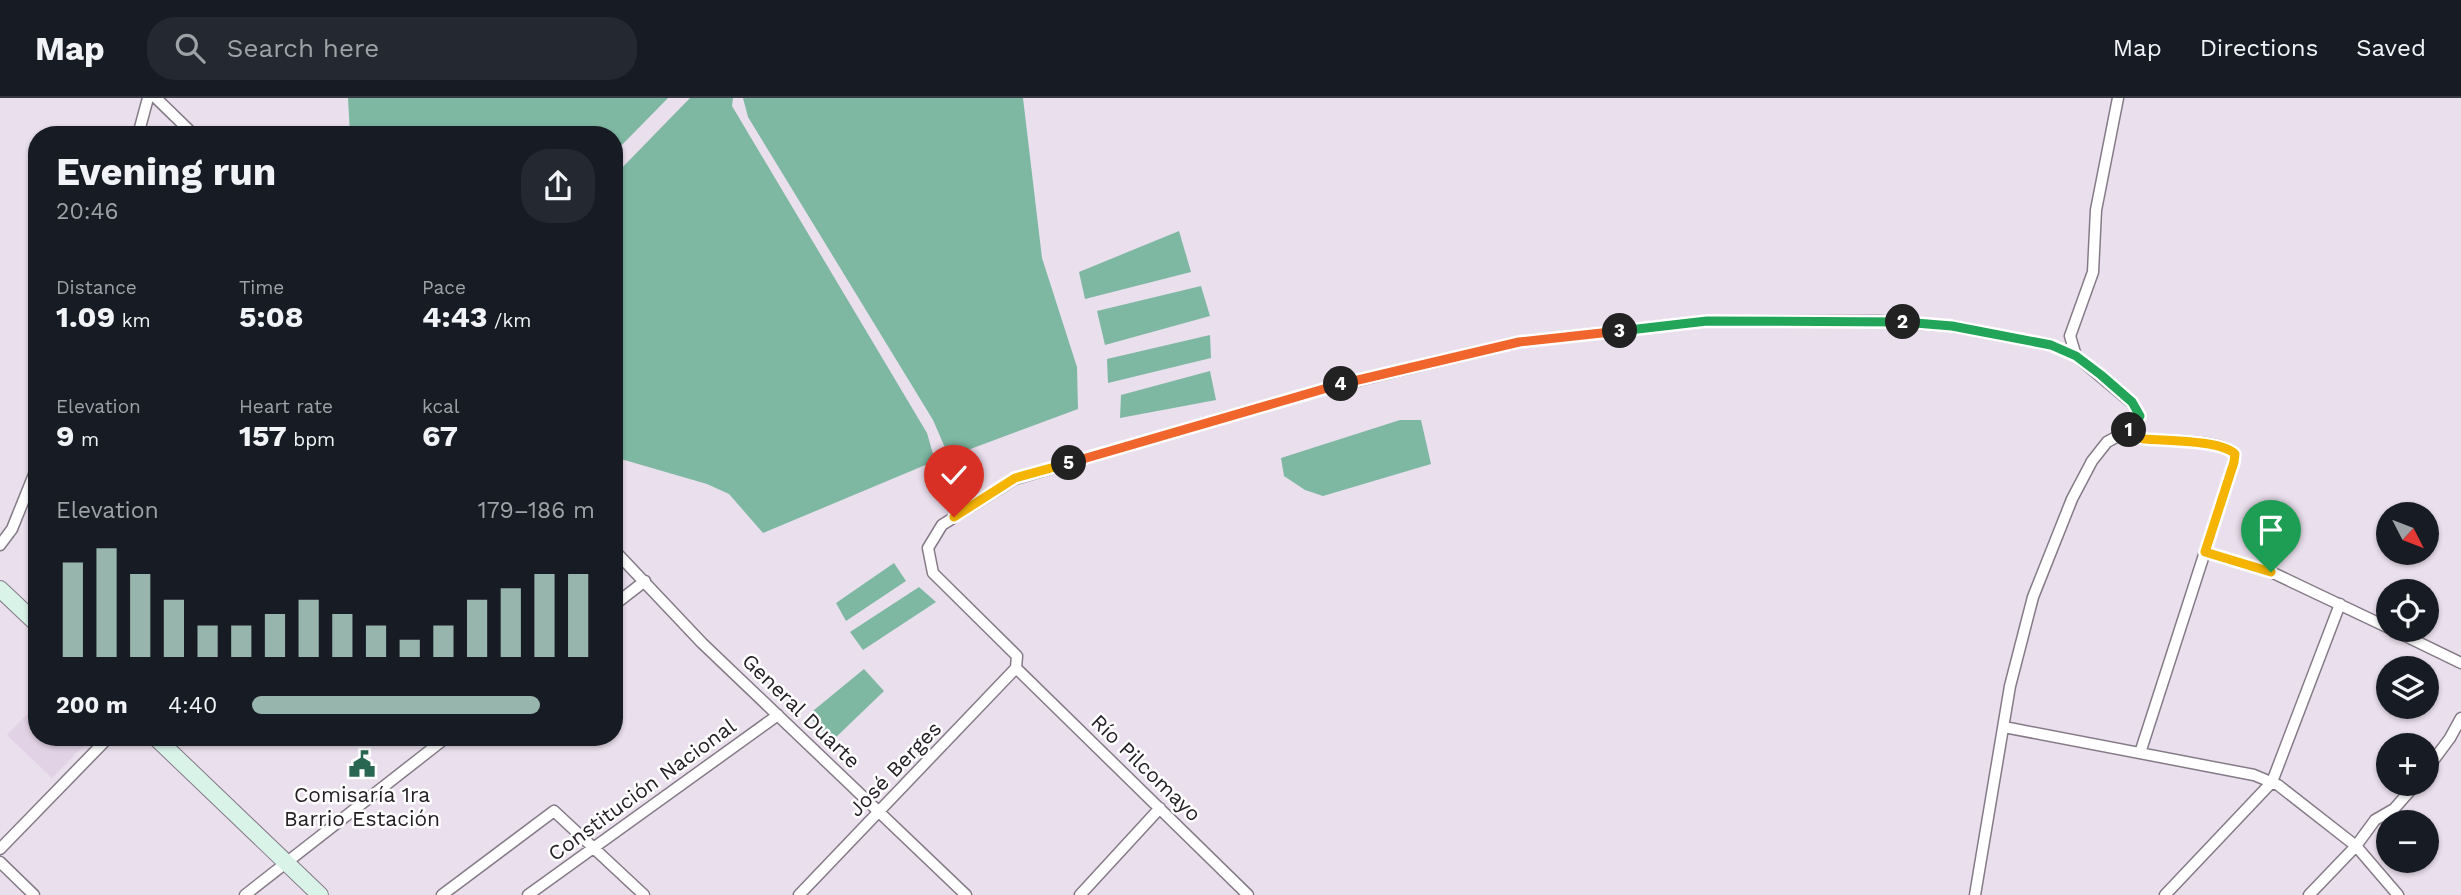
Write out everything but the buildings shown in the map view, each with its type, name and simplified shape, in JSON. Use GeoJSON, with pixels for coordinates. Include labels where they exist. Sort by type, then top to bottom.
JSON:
{"type":"FeatureCollection","features":[{"type":"Feature","properties":{"kind":"street"},"geometry":{"type":"LineString","coordinates":[[140,126],[148,98]]}},
{"type":"Feature","properties":{"kind":"street"},"geometry":{"type":"LineString","coordinates":[[156,98],[185,126]]}},
{"type":"Feature","properties":{"kind":"street"},"geometry":{"type":"LineString","coordinates":[[1975,895],[2010,686],[2033,597],[2072,499],[2092,461],[2108,442],[2133,428],[2140,416],[2132,402],[2076,356],[2070,336],[2093,272],[2096,210],[2118,98]]}},
{"type":"Feature","properties":{"kind":"street","name":"Río Pilcomayo"},"geometry":{"type":"LineString","coordinates":[[1248,895],[1016,668],[1017,656],[933,573],[928,548],[942,525],[1015,478],[1323,389],[1506,345],[1693,322],[1879,321],[1952,326],[2051,345],[2076,356]]}},
{"type":"Feature","properties":{"kind":"street"},"geometry":{"type":"LineString","coordinates":[[2129,430],[2136,437],[2217,446],[2230,449],[2235,454],[2140,753]]}},
{"type":"Feature","properties":{"kind":"street"},"geometry":{"type":"LineString","coordinates":[[0,545],[12,529],[28,494]]}},
{"type":"Feature","properties":{"kind":"street"},"geometry":{"type":"LineString","coordinates":[[2205,552],[2271,572],[2376,622]]}},
{"type":"Feature","properties":{"kind":"street","name":"General Duarte"},"geometry":{"type":"LineString","coordinates":[[623,559],[702,643],[966,895]]}},
{"type":"Feature","properties":{"kind":"street"},"geometry":{"type":"LineString","coordinates":[[623,598],[645,581]]}},
{"type":"Feature","properties":{"kind":"street"},"geometry":{"type":"LineString","coordinates":[[0,589],[28,615]]}},
{"type":"Feature","properties":{"kind":"street"},"geometry":{"type":"LineString","coordinates":[[2165,895],[2272,782],[2340,604]]}},
{"type":"Feature","properties":{"kind":"street"},"geometry":{"type":"LineString","coordinates":[[2418,642],[2461,663]]}},
{"type":"Feature","properties":{"kind":"street","name":"José Berges"},"geometry":{"type":"LineString","coordinates":[[799,895],[1016,668]]}},
{"type":"Feature","properties":{"kind":"street","name":"Constitución Nacional"},"geometry":{"type":"LineString","coordinates":[[528,895],[778,715]]}},
{"type":"Feature","properties":{"kind":"street"},"geometry":{"type":"LineString","coordinates":[[2439,754],[2461,718]]}},
{"type":"Feature","properties":{"kind":"street"},"geometry":{"type":"LineString","coordinates":[[2004,727],[2254,775],[2272,782],[2356,846],[2398,895]]}},
{"type":"Feature","properties":{"kind":"street"},"geometry":{"type":"LineString","coordinates":[[0,849],[100,746]]}},
{"type":"Feature","properties":{"kind":"street"},"geometry":{"type":"LineString","coordinates":[[164,746],[320,895]]}},
{"type":"Feature","properties":{"kind":"street"},"geometry":{"type":"LineString","coordinates":[[246,895],[436,746]]}},
{"type":"Feature","properties":{"kind":"street"},"geometry":{"type":"LineString","coordinates":[[2309,895],[2356,846],[2375,820],[2394,809],[2405,796]]}},
{"type":"Feature","properties":{"kind":"street"},"geometry":{"type":"LineString","coordinates":[[1080,895],[1160,808]]}},
{"type":"Feature","properties":{"kind":"street"},"geometry":{"type":"LineString","coordinates":[[442,895],[554,811],[644,895]]}},
{"type":"Feature","properties":{"kind":"street"},"geometry":{"type":"LineString","coordinates":[[0,862],[34,895]]}},
{"type":"Feature","properties":{"kind":"shaded area"},"geometry":{"type":"Polygon","coordinates":[[[348,98],[668,98],[623,144],[623,126],[350,126],[348,98]]]}},
{"type":"Feature","properties":{"kind":"shaded area"},"geometry":{"type":"Polygon","coordinates":[[[690,98],[733,98],[732,106],[927,433],[935,461],[763,533],[729,494],[707,484],[623,460],[623,167],[690,98]]]}},
{"type":"Feature","properties":{"kind":"shaded area"},"geometry":{"type":"Polygon","coordinates":[[[743,98],[1023,98],[1042,258],[1077,367],[1078,409],[949,457],[933,420],[748,117],[743,98]]]}},
{"type":"Feature","properties":{"kind":"shaded area"},"geometry":{"type":"Polygon","coordinates":[[[1179,231],[1191,272],[1085,299],[1079,272],[1179,231]]]}},
{"type":"Feature","properties":{"kind":"shaded area"},"geometry":{"type":"Polygon","coordinates":[[[1201,286],[1210,316],[1105,345],[1097,311],[1201,286]]]}},
{"type":"Feature","properties":{"kind":"shaded area"},"geometry":{"type":"Polygon","coordinates":[[[1210,335],[1211,358],[1108,383],[1107,359],[1210,335]]]}},
{"type":"Feature","properties":{"kind":"shaded area"},"geometry":{"type":"Polygon","coordinates":[[[1210,371],[1216,400],[1120,418],[1121,395],[1210,371]]]}},
{"type":"Feature","properties":{"kind":"shaded area"},"geometry":{"type":"Polygon","coordinates":[[[1400,420],[1421,420],[1431,464],[1323,496],[1305,490],[1284,476],[1281,458],[1400,420]]]}},
{"type":"Feature","properties":{"kind":"shaded area"},"geometry":{"type":"Polygon","coordinates":[[[894,563],[906,581],[846,621],[836,603],[894,563]]]}},
{"type":"Feature","properties":{"kind":"shaded area"},"geometry":{"type":"Polygon","coordinates":[[[919,587],[936,602],[863,650],[850,632],[919,587]]]}},
{"type":"Feature","properties":{"kind":"shaded area"},"geometry":{"type":"Polygon","coordinates":[[[864,669],[884,691],[831,742],[808,715],[864,669]]]}},
{"type":"Feature","properties":{"kind":"shaded area"},"geometry":{"type":"Polygon","coordinates":[[[28,713],[28,746],[83,746],[52,778],[7,735],[28,713]]]}},
{"type":"Feature","properties":{"kind":"place","name":"Comisaría 1ra Barrio Estación"},"geometry":{"type":"Point","coordinates":[362,764]}},
{"type":"Feature","properties":{"kind":"route"},"geometry":{"type":"LineString","coordinates":[[954,517],[1015,478],[1323,389],[1519,342],[1707,321],[1879,321],[1952,326],[2051,345],[2076,356],[2132,402],[2140,416],[2129,430],[2136,437],[2230,449],[2235,454],[2234,462],[2205,552],[2271,572]]}}]}
